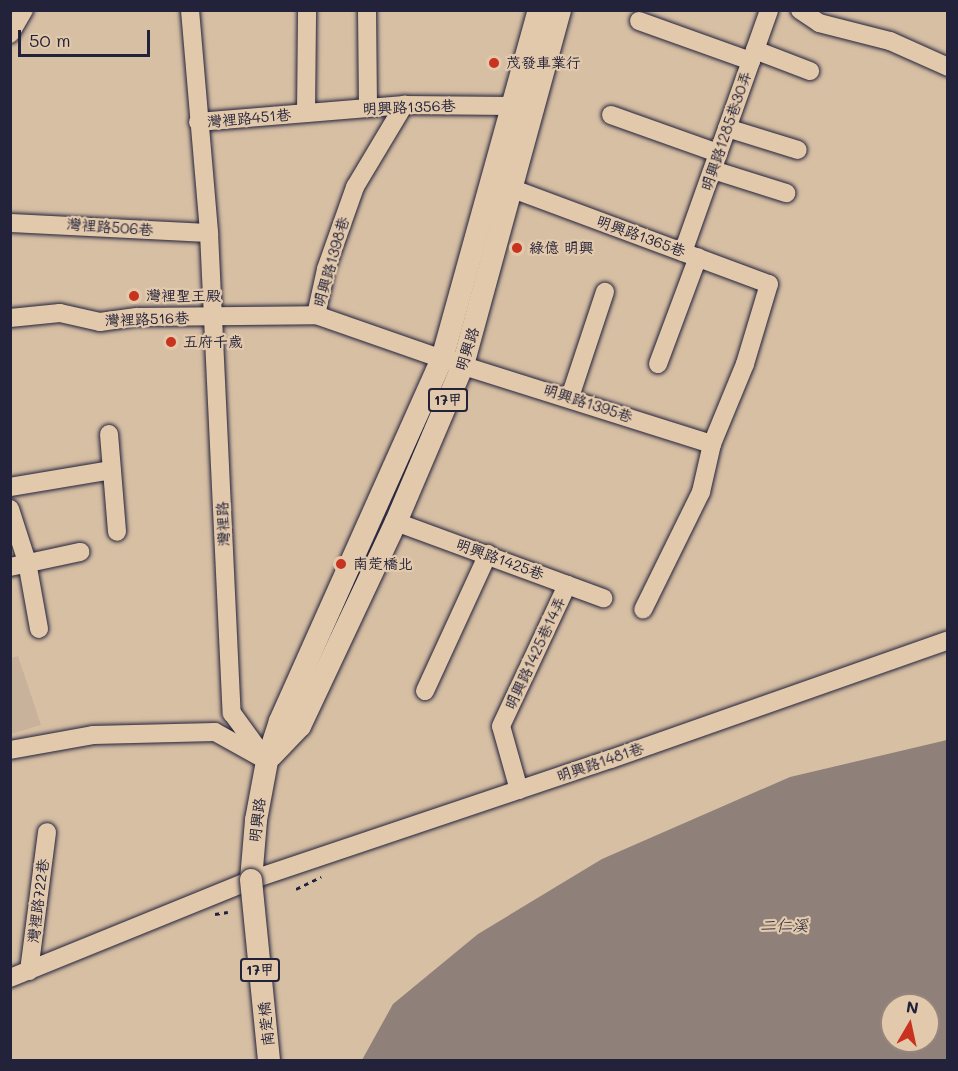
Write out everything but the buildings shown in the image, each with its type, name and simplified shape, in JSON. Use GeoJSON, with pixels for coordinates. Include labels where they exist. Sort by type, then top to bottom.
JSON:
{"type":"FeatureCollection","features":[{"type":"Feature","properties":{"kind":"main road","name":"明興路"},"geometry":{"type":"LineString","coordinates":[[251,880],[256,820],[267,761],[280,721],[452,362],[476,248],[539,10]]}},
{"type":"Feature","properties":{"kind":"main road","name":"明興路"},"geometry":{"type":"LineString","coordinates":[[267,761],[300,726],[396,522],[513,189],[560,10]]}},
{"type":"Feature","properties":{"kind":"main road","name":"南萣橋"},"geometry":{"type":"LineString","coordinates":[[251,880],[269,1060]]}},
{"type":"Feature","properties":{"kind":"street"},"geometry":{"type":"LineString","coordinates":[[10,34],[24,10]]}},
{"type":"Feature","properties":{"kind":"street","name":"灣裡路"},"geometry":{"type":"LineString","coordinates":[[190,10],[209,233],[232,713],[267,761]]}},
{"type":"Feature","properties":{"kind":"street","name":"灣裡路451巷"},"geometry":{"type":"LineString","coordinates":[[198,122],[306,113],[307,10]]}},
{"type":"Feature","properties":{"kind":"street"},"geometry":{"type":"LineString","coordinates":[[367,10],[368,108]]}},
{"type":"Feature","properties":{"kind":"street","name":"明興路1285巷30弄"},"geometry":{"type":"LineString","coordinates":[[658,364],[716,162],[769,10]]}},
{"type":"Feature","properties":{"kind":"street"},"geometry":{"type":"LineString","coordinates":[[800,10],[819,23],[890,41],[948,67]]}},
{"type":"Feature","properties":{"kind":"street"},"geometry":{"type":"LineString","coordinates":[[639,21],[810,71]]}},
{"type":"Feature","properties":{"kind":"street","name":"明興路1356巷"},"geometry":{"type":"LineString","coordinates":[[306,113],[404,105],[512,106]]}},
{"type":"Feature","properties":{"kind":"street","name":"明興路1398巷"},"geometry":{"type":"LineString","coordinates":[[404,105],[355,187],[326,269],[315,315],[452,362]]}},
{"type":"Feature","properties":{"kind":"street"},"geometry":{"type":"LineString","coordinates":[[611,116],[786,193]]}},
{"type":"Feature","properties":{"kind":"street"},"geometry":{"type":"LineString","coordinates":[[727,128],[798,150]]}},
{"type":"Feature","properties":{"kind":"street","name":"明興路1365巷"},"geometry":{"type":"LineString","coordinates":[[513,189],[769,284],[745,364],[712,444]]}},
{"type":"Feature","properties":{"kind":"street","name":"灣裡路506巷"},"geometry":{"type":"LineString","coordinates":[[10,223],[209,233]]}},
{"type":"Feature","properties":{"kind":"street"},"geometry":{"type":"LineString","coordinates":[[570,396],[605,292]]}},
{"type":"Feature","properties":{"kind":"street","name":"灣裡路516巷"},"geometry":{"type":"LineString","coordinates":[[10,318],[60,312],[100,322],[137,317],[212,318],[315,315]]}},
{"type":"Feature","properties":{"kind":"street","name":"明興路1395巷"},"geometry":{"type":"LineString","coordinates":[[452,362],[570,396],[712,444]]}},
{"type":"Feature","properties":{"kind":"street"},"geometry":{"type":"LineString","coordinates":[[109,434],[117,532]]}},
{"type":"Feature","properties":{"kind":"street"},"geometry":{"type":"LineString","coordinates":[[643,610],[701,492],[712,444]]}},
{"type":"Feature","properties":{"kind":"street"},"geometry":{"type":"LineString","coordinates":[[10,487],[112,470]]}},
{"type":"Feature","properties":{"kind":"street"},"geometry":{"type":"LineString","coordinates":[[10,509],[19,564],[39,628]]}},
{"type":"Feature","properties":{"kind":"street","name":"明興路1425巷"},"geometry":{"type":"LineString","coordinates":[[396,522],[603,598]]}},
{"type":"Feature","properties":{"kind":"street"},"geometry":{"type":"LineString","coordinates":[[19,564],[80,552]]}},
{"type":"Feature","properties":{"kind":"street"},"geometry":{"type":"LineString","coordinates":[[425,691],[488,554]]}},
{"type":"Feature","properties":{"kind":"street","name":"明興路1425巷14弄"},"geometry":{"type":"LineString","coordinates":[[519,790],[501,726],[567,585]]}},
{"type":"Feature","properties":{"kind":"street","name":"明興路1481巷"},"geometry":{"type":"LineString","coordinates":[[251,880],[519,790],[948,640]]}},
{"type":"Feature","properties":{"kind":"street"},"geometry":{"type":"LineString","coordinates":[[10,750],[93,735],[215,732],[267,761]]}},
{"type":"Feature","properties":{"kind":"street","name":"灣裡路722巷"},"geometry":{"type":"LineString","coordinates":[[29,971],[47,832]]}},
{"type":"Feature","properties":{"kind":"street"},"geometry":{"type":"LineString","coordinates":[[10,978],[251,880]]}},
{"type":"Feature","properties":{"kind":"shaded area"},"geometry":{"type":"Polygon","coordinates":[[[18,656],[41,725],[11,734],[11,658],[18,656]]]}},
{"type":"Feature","properties":{"kind":"water","name":"二仁溪"},"geometry":{"type":"Polygon","coordinates":[[[947,740],[947,1059],[362,1060],[393,1004],[478,934],[602,859],[790,777],[947,740]]]}},
{"type":"Feature","properties":{"kind":"place","name":"茂發車業行"},"geometry":{"type":"Point","coordinates":[494,63]}},
{"type":"Feature","properties":{"kind":"place","name":"綠億 明興"},"geometry":{"type":"Point","coordinates":[517,248]}},
{"type":"Feature","properties":{"kind":"place","name":"灣裡聖王殿"},"geometry":{"type":"Point","coordinates":[134,296]}},
{"type":"Feature","properties":{"kind":"place","name":"五府千歲"},"geometry":{"type":"Point","coordinates":[171,342]}},
{"type":"Feature","properties":{"kind":"place","name":"南萣橋北"},"geometry":{"type":"Point","coordinates":[341,564]}}]}
